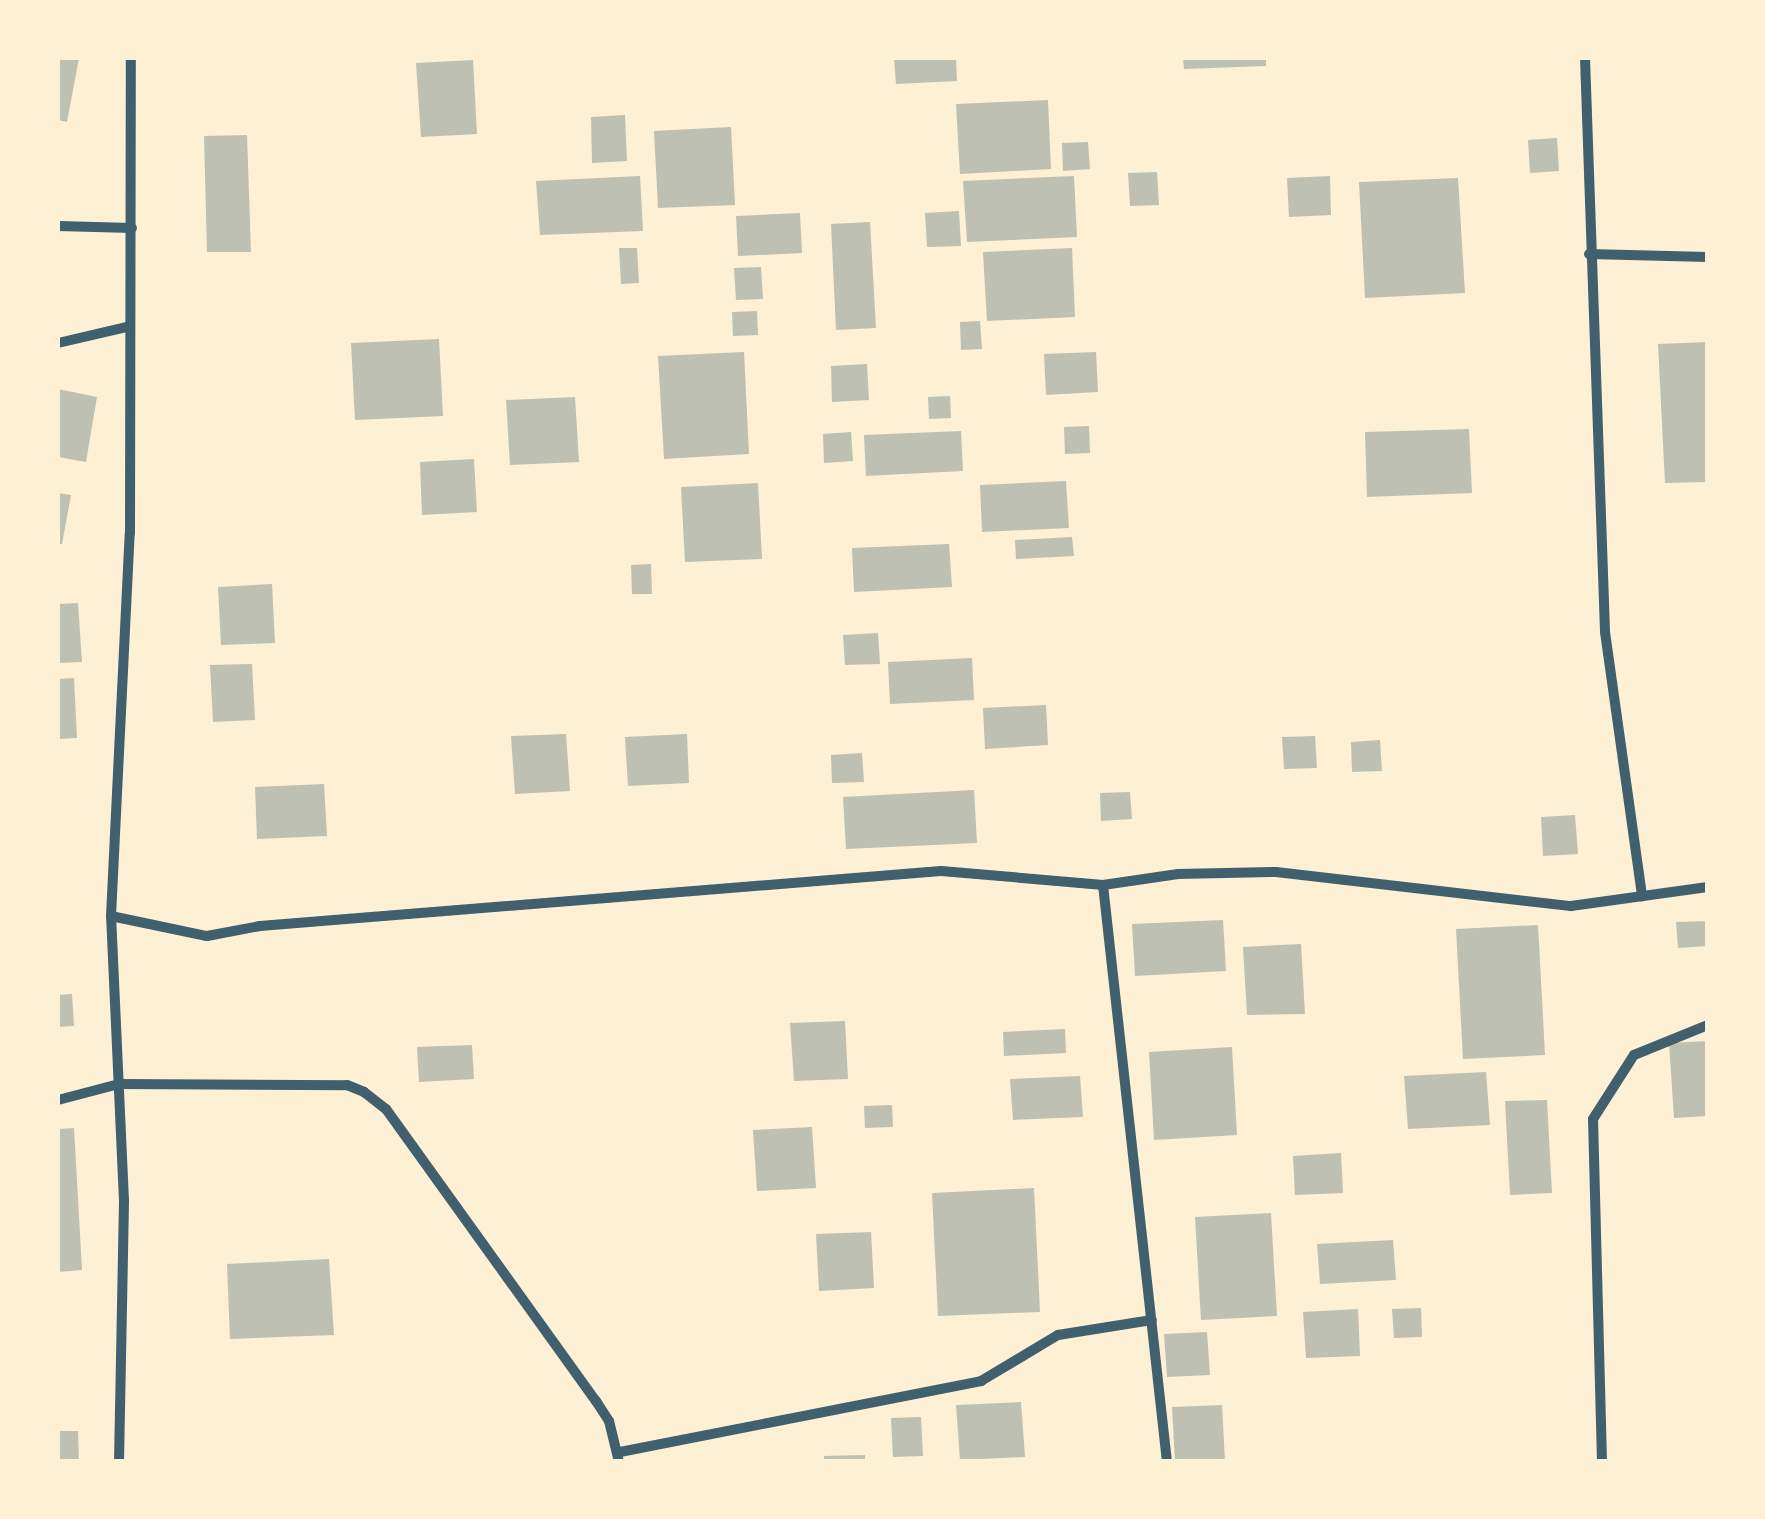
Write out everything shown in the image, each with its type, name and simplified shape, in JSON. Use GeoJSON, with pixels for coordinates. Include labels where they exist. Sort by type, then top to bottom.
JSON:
{"type":"FeatureCollection","features":[{"type":"Feature","properties":{"kind":"street"},"geometry":{"type":"LineString","coordinates":[[119,1462],[120,1084],[111,916],[130,532],[126,326],[132,228],[132,58]]}},
{"type":"Feature","properties":{"kind":"street"},"geometry":{"type":"LineString","coordinates":[[1585,58],[1605,632],[1642,896]]}},
{"type":"Feature","properties":{"kind":"street"},"geometry":{"type":"LineString","coordinates":[[58,226],[132,228]]}},
{"type":"Feature","properties":{"kind":"street"},"geometry":{"type":"LineString","coordinates":[[1589,254],[1708,257]]}},
{"type":"Feature","properties":{"kind":"street"},"geometry":{"type":"LineString","coordinates":[[58,343],[126,326]]}},
{"type":"Feature","properties":{"kind":"street"},"geometry":{"type":"LineString","coordinates":[[111,916],[207,936],[299,922],[941,871],[1103,885],[1178,874],[1276,872],[1497,902],[1571,906],[1708,887]]}},
{"type":"Feature","properties":{"kind":"street"},"geometry":{"type":"LineString","coordinates":[[1103,885],[1168,1462]]}},
{"type":"Feature","properties":{"kind":"street"},"geometry":{"type":"LineString","coordinates":[[1602,1462],[1593,1119],[1634,1055],[1708,1025]]}},
{"type":"Feature","properties":{"kind":"street"},"geometry":{"type":"LineString","coordinates":[[58,1100],[120,1084],[346,1085],[364,1092],[386,1110],[596,1401],[620,1457],[980,1381],[1058,1336],[1152,1320]]}},
{"type":"Feature","properties":{"kind":"building"},"geometry":{"type":"Polygon","coordinates":[[[58,58],[79,58],[67,122],[58,120],[58,58]]]}},
{"type":"Feature","properties":{"kind":"building"},"geometry":{"type":"Polygon","coordinates":[[[894,58],[956,58],[957,81],[896,84],[894,58]]]}},
{"type":"Feature","properties":{"kind":"building"},"geometry":{"type":"Polygon","coordinates":[[[1183,58],[1266,58],[1266,66],[1184,69],[1183,58]]]}},
{"type":"Feature","properties":{"kind":"building"},"geometry":{"type":"Polygon","coordinates":[[[473,60],[477,134],[421,137],[416,63],[473,60]]]}},
{"type":"Feature","properties":{"kind":"building"},"geometry":{"type":"Polygon","coordinates":[[[1048,100],[1051,169],[960,174],[956,104],[1048,100]]]}},
{"type":"Feature","properties":{"kind":"building"},"geometry":{"type":"Polygon","coordinates":[[[625,115],[627,161],[592,163],[591,117],[625,115]]]}},
{"type":"Feature","properties":{"kind":"building"},"geometry":{"type":"Polygon","coordinates":[[[731,127],[735,205],[658,208],[654,131],[731,127]]]}},
{"type":"Feature","properties":{"kind":"building"},"geometry":{"type":"Polygon","coordinates":[[[247,135],[251,252],[207,252],[204,136],[247,135]]]}},
{"type":"Feature","properties":{"kind":"building"},"geometry":{"type":"Polygon","coordinates":[[[1557,138],[1559,171],[1530,173],[1528,140],[1557,138]]]}},
{"type":"Feature","properties":{"kind":"building"},"geometry":{"type":"Polygon","coordinates":[[[1088,142],[1090,169],[1063,171],[1062,143],[1088,142]]]}},
{"type":"Feature","properties":{"kind":"building"},"geometry":{"type":"Polygon","coordinates":[[[1157,172],[1159,205],[1130,206],[1128,173],[1157,172]]]}},
{"type":"Feature","properties":{"kind":"building"},"geometry":{"type":"Polygon","coordinates":[[[640,176],[643,231],[540,235],[536,181],[640,176]]]}},
{"type":"Feature","properties":{"kind":"building"},"geometry":{"type":"Polygon","coordinates":[[[1074,176],[1077,237],[967,242],[963,181],[1074,176]]]}},
{"type":"Feature","properties":{"kind":"building"},"geometry":{"type":"Polygon","coordinates":[[[1330,176],[1331,215],[1289,217],[1287,178],[1330,176]]]}},
{"type":"Feature","properties":{"kind":"building"},"geometry":{"type":"Polygon","coordinates":[[[1458,178],[1465,293],[1365,298],[1359,182],[1458,178]]]}},
{"type":"Feature","properties":{"kind":"building"},"geometry":{"type":"Polygon","coordinates":[[[959,211],[961,246],[927,247],[925,213],[959,211]]]}},
{"type":"Feature","properties":{"kind":"building"},"geometry":{"type":"Polygon","coordinates":[[[800,213],[802,253],[738,256],[736,216],[800,213]]]}},
{"type":"Feature","properties":{"kind":"building"},"geometry":{"type":"Polygon","coordinates":[[[870,222],[876,328],[836,330],[831,224],[870,222]]]}},
{"type":"Feature","properties":{"kind":"building"},"geometry":{"type":"Polygon","coordinates":[[[619,248],[637,248],[639,283],[621,284],[619,248]]]}},
{"type":"Feature","properties":{"kind":"building"},"geometry":{"type":"Polygon","coordinates":[[[1072,248],[1075,317],[987,321],[983,252],[1072,248]]]}},
{"type":"Feature","properties":{"kind":"building"},"geometry":{"type":"Polygon","coordinates":[[[761,267],[763,299],[736,300],[734,268],[761,267]]]}},
{"type":"Feature","properties":{"kind":"building"},"geometry":{"type":"Polygon","coordinates":[[[757,311],[758,335],[733,336],[732,312],[757,311]]]}},
{"type":"Feature","properties":{"kind":"building"},"geometry":{"type":"Polygon","coordinates":[[[980,321],[982,349],[961,350],[960,322],[980,321]]]}},
{"type":"Feature","properties":{"kind":"building"},"geometry":{"type":"Polygon","coordinates":[[[439,339],[443,416],[355,420],[351,343],[439,339]]]}},
{"type":"Feature","properties":{"kind":"building"},"geometry":{"type":"Polygon","coordinates":[[[1708,342],[1708,482],[1665,483],[1658,344],[1708,342]]]}},
{"type":"Feature","properties":{"kind":"building"},"geometry":{"type":"Polygon","coordinates":[[[744,352],[749,454],[664,459],[658,356],[744,352]]]}},
{"type":"Feature","properties":{"kind":"building"},"geometry":{"type":"Polygon","coordinates":[[[1096,352],[1098,392],[1046,395],[1044,354],[1096,352]]]}},
{"type":"Feature","properties":{"kind":"building"},"geometry":{"type":"Polygon","coordinates":[[[867,364],[869,400],[832,402],[831,366],[867,364]]]}},
{"type":"Feature","properties":{"kind":"building"},"geometry":{"type":"Polygon","coordinates":[[[58,389],[97,397],[86,462],[58,457],[58,389]]]}},
{"type":"Feature","properties":{"kind":"building"},"geometry":{"type":"Polygon","coordinates":[[[950,396],[951,418],[929,419],[928,397],[950,396]]]}},
{"type":"Feature","properties":{"kind":"building"},"geometry":{"type":"Polygon","coordinates":[[[575,397],[579,462],[510,465],[506,400],[575,397]]]}},
{"type":"Feature","properties":{"kind":"building"},"geometry":{"type":"Polygon","coordinates":[[[1089,426],[1090,453],[1065,454],[1064,427],[1089,426]]]}},
{"type":"Feature","properties":{"kind":"building"},"geometry":{"type":"Polygon","coordinates":[[[1469,429],[1472,493],[1367,497],[1365,432],[1469,429]]]}},
{"type":"Feature","properties":{"kind":"building"},"geometry":{"type":"Polygon","coordinates":[[[961,431],[963,471],[866,476],[864,435],[961,431]]]}},
{"type":"Feature","properties":{"kind":"building"},"geometry":{"type":"Polygon","coordinates":[[[851,432],[853,461],[824,463],[823,434],[851,432]]]}},
{"type":"Feature","properties":{"kind":"building"},"geometry":{"type":"Polygon","coordinates":[[[474,459],[477,512],[422,515],[420,462],[474,459]]]}},
{"type":"Feature","properties":{"kind":"building"},"geometry":{"type":"Polygon","coordinates":[[[1066,481],[1069,528],[982,532],[980,485],[1066,481]]]}},
{"type":"Feature","properties":{"kind":"building"},"geometry":{"type":"Polygon","coordinates":[[[758,483],[762,559],[685,562],[681,487],[758,483]]]}},
{"type":"Feature","properties":{"kind":"building"},"geometry":{"type":"Polygon","coordinates":[[[58,493],[71,495],[62,544],[58,544],[58,493]]]}},
{"type":"Feature","properties":{"kind":"building"},"geometry":{"type":"Polygon","coordinates":[[[1072,537],[1074,556],[1016,559],[1015,540],[1072,537]]]}},
{"type":"Feature","properties":{"kind":"building"},"geometry":{"type":"Polygon","coordinates":[[[949,544],[952,587],[854,592],[852,548],[949,544]]]}},
{"type":"Feature","properties":{"kind":"building"},"geometry":{"type":"Polygon","coordinates":[[[651,564],[652,594],[632,594],[631,565],[651,564]]]}},
{"type":"Feature","properties":{"kind":"building"},"geometry":{"type":"Polygon","coordinates":[[[272,584],[275,643],[221,645],[218,587],[272,584]]]}},
{"type":"Feature","properties":{"kind":"building"},"geometry":{"type":"Polygon","coordinates":[[[78,603],[82,662],[58,663],[58,604],[78,603]]]}},
{"type":"Feature","properties":{"kind":"building"},"geometry":{"type":"Polygon","coordinates":[[[878,633],[880,664],[845,665],[843,635],[878,633]]]}},
{"type":"Feature","properties":{"kind":"building"},"geometry":{"type":"Polygon","coordinates":[[[972,658],[974,700],[890,704],[888,662],[972,658]]]}},
{"type":"Feature","properties":{"kind":"building"},"geometry":{"type":"Polygon","coordinates":[[[252,664],[255,720],[213,722],[210,665],[252,664]]]}},
{"type":"Feature","properties":{"kind":"building"},"geometry":{"type":"Polygon","coordinates":[[[74,678],[77,738],[58,739],[58,679],[74,678]]]}},
{"type":"Feature","properties":{"kind":"building"},"geometry":{"type":"Polygon","coordinates":[[[1046,705],[1048,745],[985,749],[983,708],[1046,705]]]}},
{"type":"Feature","properties":{"kind":"building"},"geometry":{"type":"Polygon","coordinates":[[[566,734],[570,791],[515,794],[511,736],[566,734]]]}},
{"type":"Feature","properties":{"kind":"building"},"geometry":{"type":"Polygon","coordinates":[[[687,734],[689,783],[628,786],[625,737],[687,734]]]}},
{"type":"Feature","properties":{"kind":"building"},"geometry":{"type":"Polygon","coordinates":[[[1315,736],[1317,768],[1284,769],[1282,737],[1315,736]]]}},
{"type":"Feature","properties":{"kind":"building"},"geometry":{"type":"Polygon","coordinates":[[[1380,740],[1382,771],[1352,772],[1351,742],[1380,740]]]}},
{"type":"Feature","properties":{"kind":"building"},"geometry":{"type":"Polygon","coordinates":[[[862,753],[864,782],[832,783],[831,755],[862,753]]]}},
{"type":"Feature","properties":{"kind":"building"},"geometry":{"type":"Polygon","coordinates":[[[324,784],[327,836],[257,839],[255,787],[324,784]]]}},
{"type":"Feature","properties":{"kind":"building"},"geometry":{"type":"Polygon","coordinates":[[[974,790],[977,843],[846,849],[843,797],[974,790]]]}},
{"type":"Feature","properties":{"kind":"building"},"geometry":{"type":"Polygon","coordinates":[[[1130,792],[1132,819],[1101,821],[1100,793],[1130,792]]]}},
{"type":"Feature","properties":{"kind":"building"},"geometry":{"type":"Polygon","coordinates":[[[1575,815],[1578,854],[1543,856],[1541,817],[1575,815]]]}},
{"type":"Feature","properties":{"kind":"building"},"geometry":{"type":"Polygon","coordinates":[[[1223,920],[1226,971],[1135,976],[1132,924],[1223,920]]]}},
{"type":"Feature","properties":{"kind":"building"},"geometry":{"type":"Polygon","coordinates":[[[1708,921],[1708,946],[1678,948],[1676,922],[1708,921]]]}},
{"type":"Feature","properties":{"kind":"building"},"geometry":{"type":"Polygon","coordinates":[[[1538,925],[1545,1055],[1463,1059],[1456,929],[1538,925]]]}},
{"type":"Feature","properties":{"kind":"building"},"geometry":{"type":"Polygon","coordinates":[[[1301,944],[1305,1014],[1247,1015],[1243,947],[1301,944]]]}},
{"type":"Feature","properties":{"kind":"building"},"geometry":{"type":"Polygon","coordinates":[[[72,994],[74,1026],[58,1027],[58,995],[72,994]]]}},
{"type":"Feature","properties":{"kind":"building"},"geometry":{"type":"Polygon","coordinates":[[[845,1021],[848,1079],[794,1081],[790,1023],[845,1021]]]}},
{"type":"Feature","properties":{"kind":"building"},"geometry":{"type":"Polygon","coordinates":[[[1065,1029],[1066,1053],[1004,1056],[1003,1032],[1065,1029]]]}},
{"type":"Feature","properties":{"kind":"building"},"geometry":{"type":"Polygon","coordinates":[[[1708,1041],[1708,1116],[1674,1118],[1669,1043],[1708,1041]]]}},
{"type":"Feature","properties":{"kind":"building"},"geometry":{"type":"Polygon","coordinates":[[[472,1045],[474,1079],[419,1082],[417,1047],[472,1045]]]}},
{"type":"Feature","properties":{"kind":"building"},"geometry":{"type":"Polygon","coordinates":[[[1232,1047],[1237,1135],[1154,1140],[1149,1052],[1232,1047]]]}},
{"type":"Feature","properties":{"kind":"building"},"geometry":{"type":"Polygon","coordinates":[[[1486,1072],[1490,1125],[1408,1129],[1404,1076],[1486,1072]]]}},
{"type":"Feature","properties":{"kind":"building"},"geometry":{"type":"Polygon","coordinates":[[[1080,1076],[1083,1117],[1013,1120],[1010,1079],[1080,1076]]]}},
{"type":"Feature","properties":{"kind":"building"},"geometry":{"type":"Polygon","coordinates":[[[1547,1100],[1552,1193],[1510,1195],[1505,1101],[1547,1100]]]}},
{"type":"Feature","properties":{"kind":"building"},"geometry":{"type":"Polygon","coordinates":[[[892,1105],[893,1127],[865,1128],[864,1106],[892,1105]]]}},
{"type":"Feature","properties":{"kind":"building"},"geometry":{"type":"Polygon","coordinates":[[[812,1127],[816,1188],[757,1191],[753,1130],[812,1127]]]}},
{"type":"Feature","properties":{"kind":"building"},"geometry":{"type":"Polygon","coordinates":[[[74,1128],[82,1270],[58,1272],[58,1129],[74,1128]]]}},
{"type":"Feature","properties":{"kind":"building"},"geometry":{"type":"Polygon","coordinates":[[[1341,1153],[1343,1193],[1295,1195],[1293,1156],[1341,1153]]]}},
{"type":"Feature","properties":{"kind":"building"},"geometry":{"type":"Polygon","coordinates":[[[1034,1188],[1040,1312],[938,1316],[932,1193],[1034,1188]]]}},
{"type":"Feature","properties":{"kind":"building"},"geometry":{"type":"Polygon","coordinates":[[[1271,1213],[1277,1316],[1201,1320],[1195,1217],[1271,1213]]]}},
{"type":"Feature","properties":{"kind":"building"},"geometry":{"type":"Polygon","coordinates":[[[871,1232],[874,1288],[819,1291],[816,1234],[871,1232]]]}},
{"type":"Feature","properties":{"kind":"building"},"geometry":{"type":"Polygon","coordinates":[[[1393,1240],[1396,1280],[1320,1284],[1317,1244],[1393,1240]]]}},
{"type":"Feature","properties":{"kind":"building"},"geometry":{"type":"Polygon","coordinates":[[[329,1259],[334,1335],[230,1339],[227,1264],[329,1259]]]}},
{"type":"Feature","properties":{"kind":"building"},"geometry":{"type":"Polygon","coordinates":[[[1421,1308],[1422,1337],[1394,1338],[1392,1309],[1421,1308]]]}},
{"type":"Feature","properties":{"kind":"building"},"geometry":{"type":"Polygon","coordinates":[[[1358,1309],[1360,1356],[1306,1358],[1303,1312],[1358,1309]]]}},
{"type":"Feature","properties":{"kind":"building"},"geometry":{"type":"Polygon","coordinates":[[[1207,1332],[1210,1375],[1167,1377],[1164,1334],[1207,1332]]]}},
{"type":"Feature","properties":{"kind":"building"},"geometry":{"type":"Polygon","coordinates":[[[1021,1402],[1025,1457],[960,1460],[956,1405],[1021,1402]]]}},
{"type":"Feature","properties":{"kind":"building"},"geometry":{"type":"Polygon","coordinates":[[[1222,1405],[1225,1462],[1175,1462],[1172,1407],[1222,1405]]]}},
{"type":"Feature","properties":{"kind":"building"},"geometry":{"type":"Polygon","coordinates":[[[921,1417],[923,1456],[893,1457],[891,1418],[921,1417]]]}},
{"type":"Feature","properties":{"kind":"building"},"geometry":{"type":"Polygon","coordinates":[[[58,1431],[78,1431],[79,1462],[58,1462],[58,1431]]]}},
{"type":"Feature","properties":{"kind":"building"},"geometry":{"type":"Polygon","coordinates":[[[865,1455],[865,1462],[824,1462],[824,1456],[865,1455]]]}}]}
